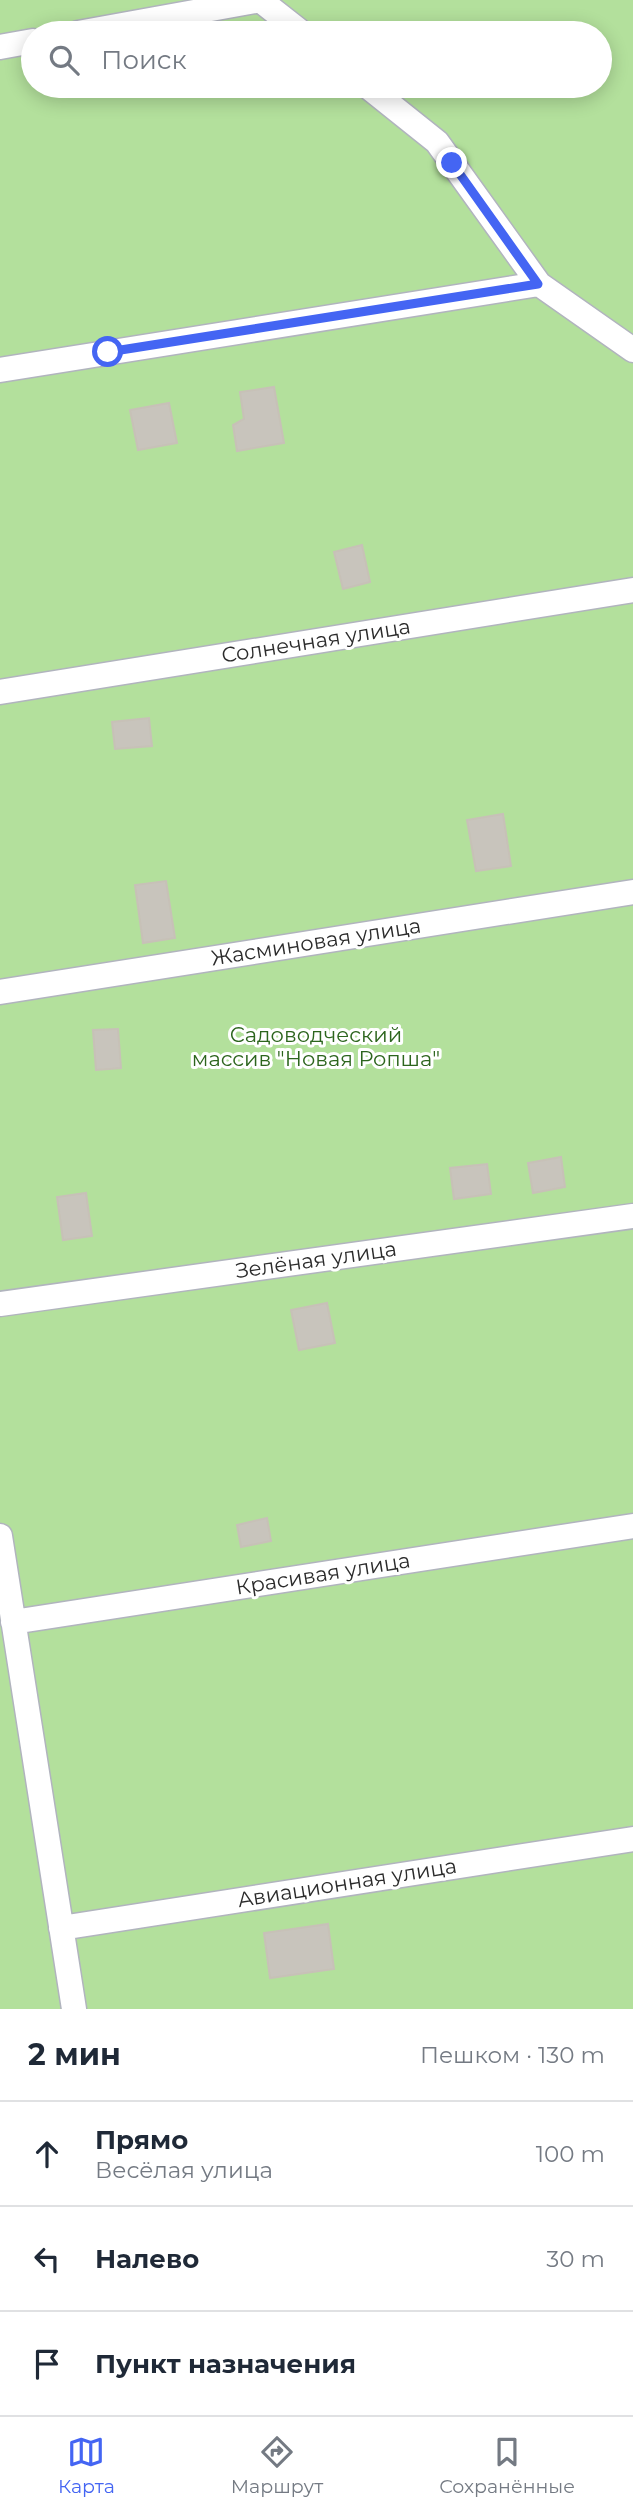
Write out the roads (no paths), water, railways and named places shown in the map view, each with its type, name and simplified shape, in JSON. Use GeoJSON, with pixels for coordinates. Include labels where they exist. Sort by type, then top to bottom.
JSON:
{"type":"FeatureCollection","features":[{"type":"Feature","properties":{"kind":"street"},"geometry":{"type":"LineString","coordinates":[[144,21],[260,0],[287,21]]}},
{"type":"Feature","properties":{"kind":"street"},"geometry":{"type":"LineString","coordinates":[[0,47],[21,43]]}},
{"type":"Feature","properties":{"kind":"street"},"geometry":{"type":"LineString","coordinates":[[382,98],[437,142],[538,284],[633,349]]}},
{"type":"Feature","properties":{"kind":"street"},"geometry":{"type":"LineString","coordinates":[[0,370],[538,284]]}},
{"type":"Feature","properties":{"kind":"street","name":"Солнечная улица"},"geometry":{"type":"LineString","coordinates":[[0,692],[633,590]]}},
{"type":"Feature","properties":{"kind":"street","name":"Жасминовая улица"},"geometry":{"type":"LineString","coordinates":[[0,992],[633,892]]}},
{"type":"Feature","properties":{"kind":"street","name":"Зелёная улица"},"geometry":{"type":"LineString","coordinates":[[0,1304],[633,1216]]}},
{"type":"Feature","properties":{"kind":"street","name":"Красивая улица"},"geometry":{"type":"LineString","coordinates":[[13,1622],[633,1526]]}},
{"type":"Feature","properties":{"kind":"street"},"geometry":{"type":"LineString","coordinates":[[0,1536],[74,2009]]}},
{"type":"Feature","properties":{"kind":"street","name":"Авиационная улица"},"geometry":{"type":"LineString","coordinates":[[61,1928],[633,1839]]}},
{"type":"Feature","properties":{"kind":"park label","name":"Садоводческий массив \"Новая Ропша\""},"geometry":{"type":"Point","coordinates":[316,1047]}}]}
